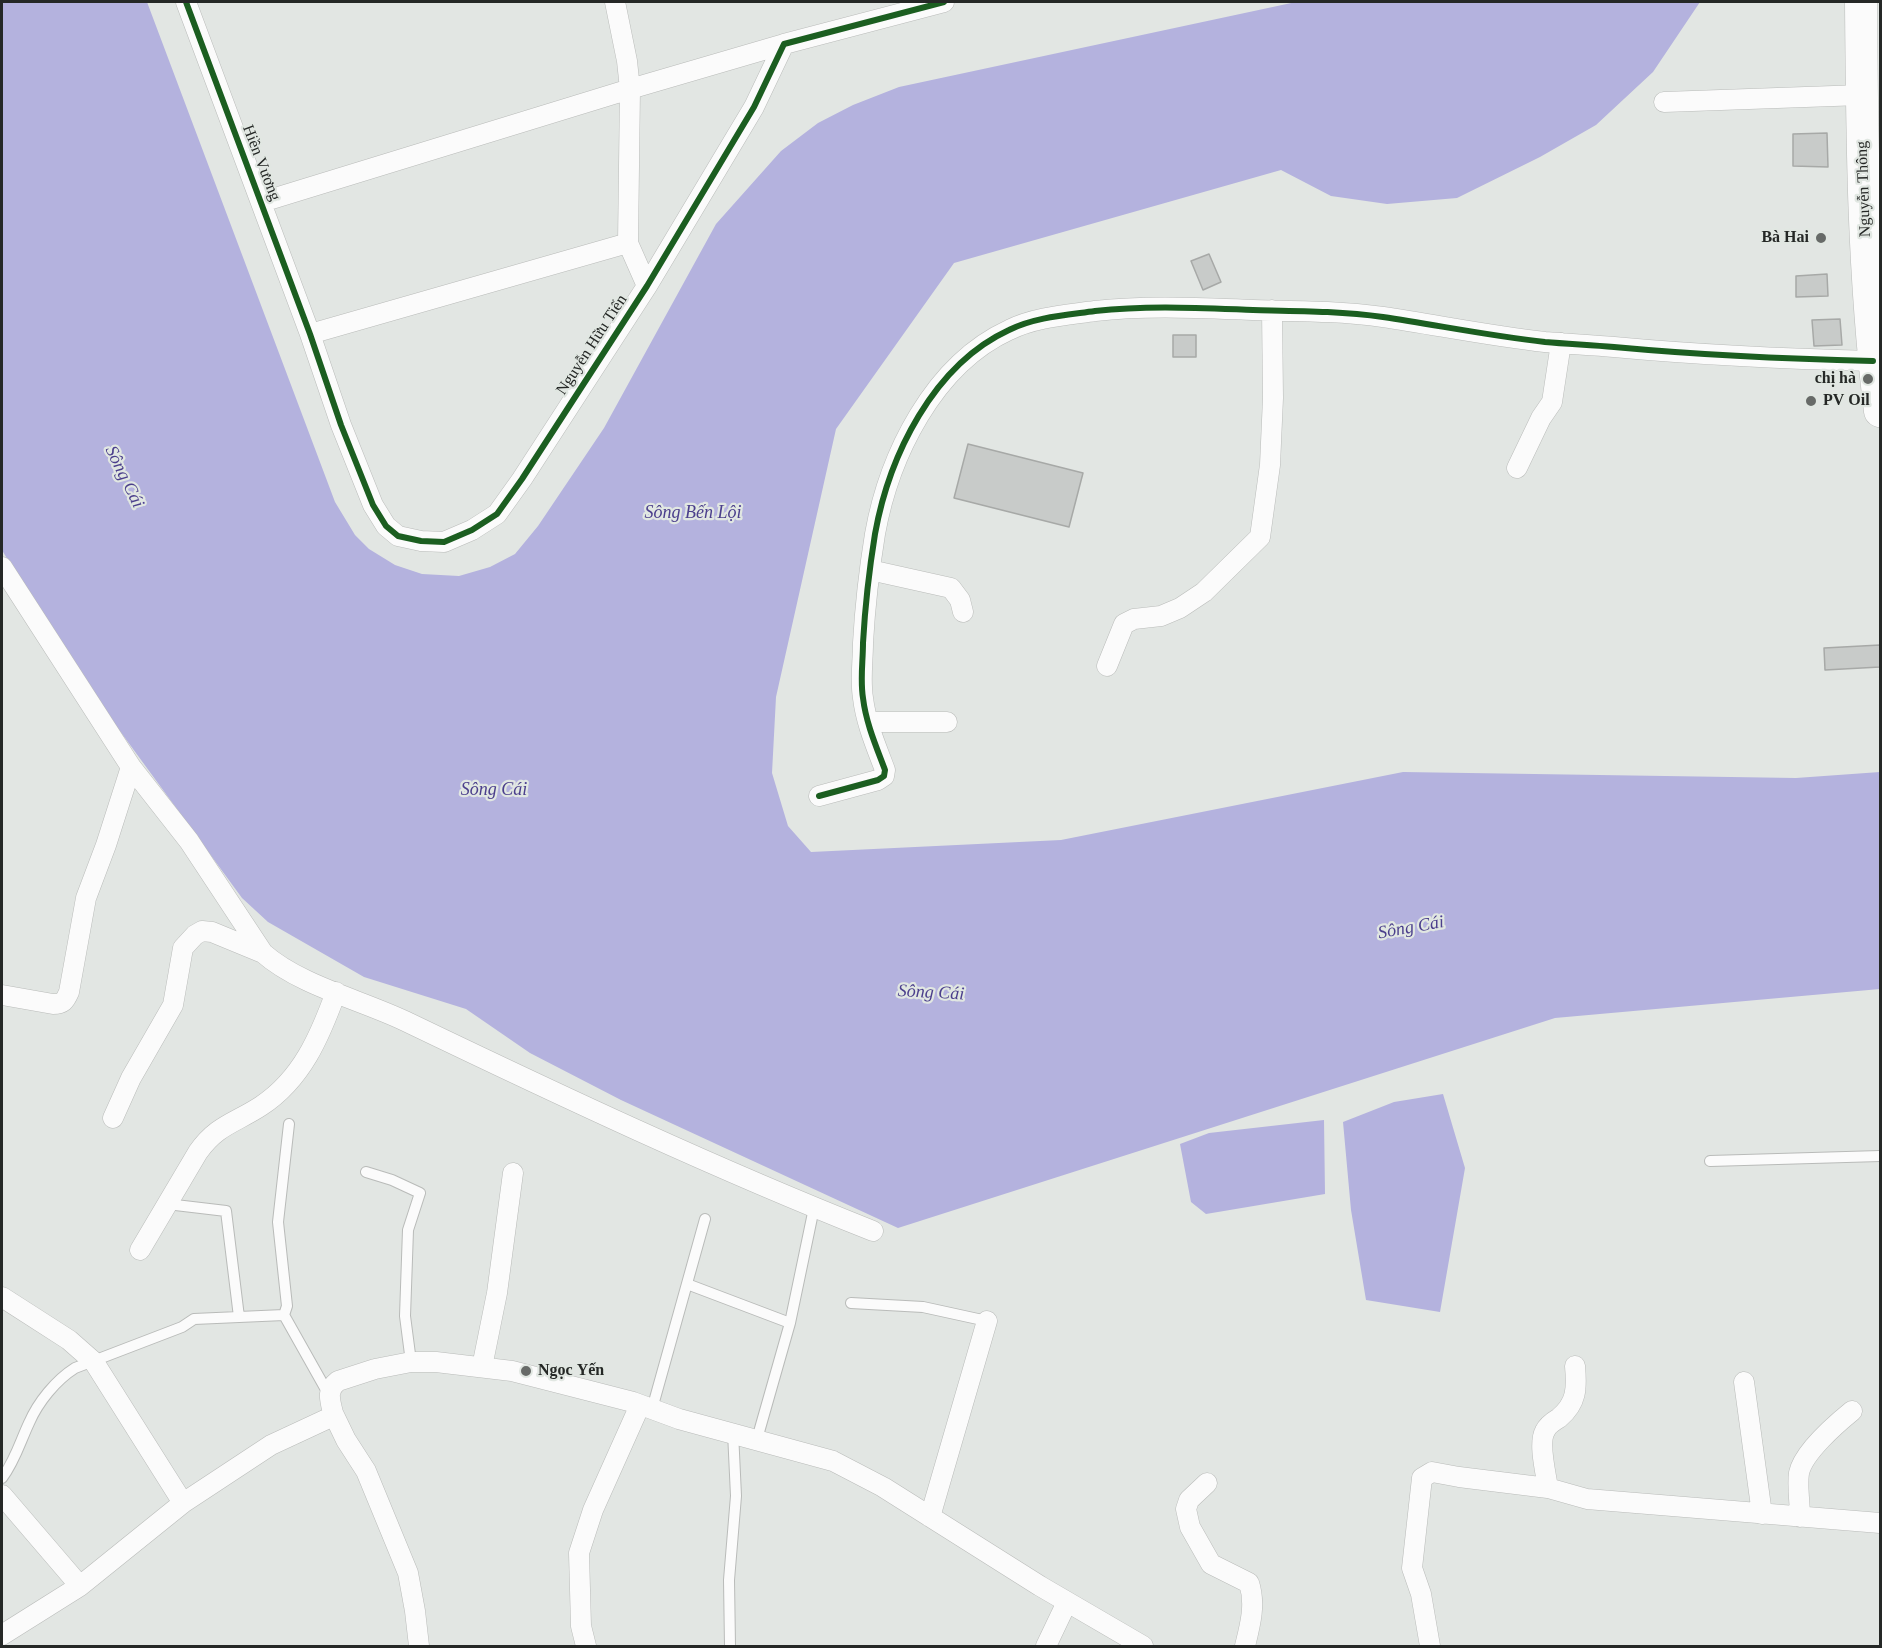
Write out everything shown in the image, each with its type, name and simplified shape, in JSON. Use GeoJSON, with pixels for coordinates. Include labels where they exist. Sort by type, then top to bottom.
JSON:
{"type":"FeatureCollection","features":[{"type":"Feature","properties":{"kind":"main road","name":"Nguyễn Thông"},"geometry":{"type":"LineString","coordinates":[[1861,2],[1865,245],[1874,361],[1880,401]]}},
{"type":"Feature","properties":{"kind":"street","name":"Hiền Vương"},"geometry":{"type":"LineString","coordinates":[[186,2],[310,334]]}},
{"type":"Feature","properties":{"kind":"street"},"geometry":{"type":"LineString","coordinates":[[615,2],[627,60],[630,88],[628,243],[647,286]]}},
{"type":"Feature","properties":{"kind":"street"},"geometry":{"type":"LineString","coordinates":[[262,202],[630,88],[944,2]]}},
{"type":"Feature","properties":{"kind":"street","name":"Nguyễn Hữu Tiến"},"geometry":{"type":"LineString","coordinates":[[310,334],[341,425],[373,505],[386,526],[398,536],[421,541],[444,542],[472,530],[497,514],[647,286],[754,107],[784,44]]}},
{"type":"Feature","properties":{"kind":"street"},"geometry":{"type":"LineString","coordinates":[[1664,102],[1862,95]]}},
{"type":"Feature","properties":{"kind":"street"},"geometry":{"type":"LineString","coordinates":[[310,334],[628,243]]}},
{"type":"Feature","properties":{"kind":"street"},"geometry":{"type":"LineString","coordinates":[[819,796],[878,780],[884,776],[885,770],[868,722],[862,693],[866,603],[881,507],[908,434],[934,392],[976,350],[1005,331],[1020,325],[1077,313],[1172,306],[1379,317],[1561,343],[1681,353],[1874,361]]}},
{"type":"Feature","properties":{"kind":"street"},"geometry":{"type":"LineString","coordinates":[[1107,666],[1124,624],[1134,619],[1161,616],[1180,608],[1204,592],[1260,537],[1270,465],[1273,398],[1272,310]]}},
{"type":"Feature","properties":{"kind":"street"},"geometry":{"type":"LineString","coordinates":[[1517,468],[1541,418],[1552,402],[1561,343]]}},
{"type":"Feature","properties":{"kind":"street"},"geometry":{"type":"LineString","coordinates":[[2,567],[131,767],[189,841],[262,953]]}},
{"type":"Feature","properties":{"kind":"street"},"geometry":{"type":"LineString","coordinates":[[870,570],[951,588],[960,600],[963,612]]}},
{"type":"Feature","properties":{"kind":"street"},"geometry":{"type":"LineString","coordinates":[[868,722],[947,722]]}},
{"type":"Feature","properties":{"kind":"street"},"geometry":{"type":"LineString","coordinates":[[2,995],[53,1004],[65,1001],[69,992],[86,898],[131,767]]}},
{"type":"Feature","properties":{"kind":"street"},"geometry":{"type":"LineString","coordinates":[[113,1118],[131,1078],[173,1005],[183,948],[202,931],[212,932],[262,953],[276,964],[388,1013],[537,1084],[814,1208],[873,1231]]}},
{"type":"Feature","properties":{"kind":"street"},"geometry":{"type":"LineString","coordinates":[[140,1250],[208,1137],[262,1105],[283,1087],[302,1065],[318,1038],[336,992]]}},
{"type":"Feature","properties":{"kind":"street"},"geometry":{"type":"LineString","coordinates":[[482,1367],[497,1293],[513,1173]]}},
{"type":"Feature","properties":{"kind":"street"},"geometry":{"type":"LineString","coordinates":[[2,1297],[69,1340],[94,1362],[183,1503]]}},
{"type":"Feature","properties":{"kind":"street"},"geometry":{"type":"LineString","coordinates":[[930,1517],[987,1321]]}},
{"type":"Feature","properties":{"kind":"street"},"geometry":{"type":"LineString","coordinates":[[4,1639],[80,1586],[183,1503],[271,1445],[324,1421],[331,1404],[331,1386],[338,1381],[375,1369],[411,1362],[436,1362],[530,1375],[833,1461],[883,1487],[1143,1647]]}},
{"type":"Feature","properties":{"kind":"street"},"geometry":{"type":"LineString","coordinates":[[1548,1488],[1542,1442],[1545,1430],[1567,1411],[1574,1401],[1575,1366]]}},
{"type":"Feature","properties":{"kind":"street"},"geometry":{"type":"LineString","coordinates":[[1744,1382],[1762,1514]]}},
{"type":"Feature","properties":{"kind":"street"},"geometry":{"type":"LineString","coordinates":[[331,1404],[346,1440],[366,1471],[408,1574],[419,1647]]}},
{"type":"Feature","properties":{"kind":"street"},"geometry":{"type":"LineString","coordinates":[[586,1647],[581,1626],[579,1553],[593,1510],[646,1407]]}},
{"type":"Feature","properties":{"kind":"street"},"geometry":{"type":"LineString","coordinates":[[1800,1516],[1799,1473],[1822,1439],[1852,1411]]}},
{"type":"Feature","properties":{"kind":"street"},"geometry":{"type":"LineString","coordinates":[[1430,1647],[1421,1594],[1412,1568],[1422,1478],[1432,1472],[1548,1488],[1587,1498],[1881,1523]]}},
{"type":"Feature","properties":{"kind":"street"},"geometry":{"type":"LineString","coordinates":[[1207,1483],[1189,1500],[1186,1509],[1187,1518],[1211,1564],[1249,1583],[1252,1606],[1245,1647]]}},
{"type":"Feature","properties":{"kind":"street"},"geometry":{"type":"LineString","coordinates":[[2,1495],[80,1586]]}},
{"type":"Feature","properties":{"kind":"street"},"geometry":{"type":"LineString","coordinates":[[1046,1647],[1067,1602]]}},
{"type":"Feature","properties":{"kind":"lane"},"geometry":{"type":"LineString","coordinates":[[289,1124],[278,1222],[287,1306],[284,1315],[331,1404]]}},
{"type":"Feature","properties":{"kind":"lane"},"geometry":{"type":"LineString","coordinates":[[1710,1161],[1881,1156]]}},
{"type":"Feature","properties":{"kind":"lane"},"geometry":{"type":"LineString","coordinates":[[366,1172],[392,1180],[420,1193],[408,1230],[405,1316],[411,1362]]}},
{"type":"Feature","properties":{"kind":"lane"},"geometry":{"type":"LineString","coordinates":[[167,1204],[226,1211],[239,1317]]}},
{"type":"Feature","properties":{"kind":"lane"},"geometry":{"type":"LineString","coordinates":[[757,1439],[790,1323],[814,1208]]}},
{"type":"Feature","properties":{"kind":"lane"},"geometry":{"type":"LineString","coordinates":[[646,1407],[687,1284],[705,1219]]}},
{"type":"Feature","properties":{"kind":"lane"},"geometry":{"type":"LineString","coordinates":[[687,1284],[790,1323]]}},
{"type":"Feature","properties":{"kind":"lane"},"geometry":{"type":"LineString","coordinates":[[851,1304],[923,1307],[987,1321]]}},
{"type":"Feature","properties":{"kind":"lane"},"geometry":{"type":"LineString","coordinates":[[2,1478],[18,1453],[29,1421],[36,1409],[63,1376],[75,1368],[182,1327],[194,1319],[284,1315]]}},
{"type":"Feature","properties":{"kind":"lane"},"geometry":{"type":"LineString","coordinates":[[730,1647],[729,1580],[736,1496],[733,1432]]}},
{"type":"Feature","properties":{"kind":"water","name":"Sông Cái"},"geometry":{"type":"Polygon","coordinates":[[[2,2],[147,2],[335,502],[355,535],[369,549],[395,565],[422,574],[459,576],[490,567],[515,554],[538,526],[604,428],[716,224],[781,151],[818,123],[853,105],[899,87],[1296,2],[1700,2],[1653,72],[1596,125],[1540,157],[1457,198],[1387,204],[1331,196],[1281,170],[954,263],[836,429],[776,697],[772,773],[788,826],[811,852],[1061,840],[1403,772],[1796,778],[1880,772],[1880,989],[1555,1018],[898,1228],[621,1100],[530,1053],[466,1009],[364,977],[268,922],[242,898],[57,645],[2,550],[2,2]]]}},
{"type":"Feature","properties":{"kind":"water"},"geometry":{"type":"Polygon","coordinates":[[[1443,1094],[1465,1168],[1440,1312],[1366,1300],[1351,1210],[1343,1122],[1394,1102],[1443,1094]]]}},
{"type":"Feature","properties":{"kind":"water"},"geometry":{"type":"Polygon","coordinates":[[[1324,1120],[1325,1194],[1206,1214],[1191,1202],[1180,1144],[1209,1133],[1324,1120]]]}},
{"type":"Feature","properties":{"kind":"building"},"geometry":{"type":"Polygon","coordinates":[[[1827,133],[1828,167],[1793,166],[1793,134],[1827,133]]]}},
{"type":"Feature","properties":{"kind":"building"},"geometry":{"type":"Polygon","coordinates":[[[1209,254],[1221,282],[1203,290],[1191,261],[1209,254]]]}},
{"type":"Feature","properties":{"kind":"building"},"geometry":{"type":"Polygon","coordinates":[[[1827,274],[1828,296],[1796,297],[1796,276],[1827,274]]]}},
{"type":"Feature","properties":{"kind":"building"},"geometry":{"type":"Polygon","coordinates":[[[1840,319],[1842,345],[1814,346],[1812,320],[1840,319]]]}},
{"type":"Feature","properties":{"kind":"building"},"geometry":{"type":"Polygon","coordinates":[[[1173,335],[1196,335],[1196,357],[1173,357],[1173,335]]]}},
{"type":"Feature","properties":{"kind":"building"},"geometry":{"type":"Polygon","coordinates":[[[968,444],[1083,473],[1069,527],[954,498],[968,444]]]}},
{"type":"Feature","properties":{"kind":"building"},"geometry":{"type":"Polygon","coordinates":[[[1880,645],[1880,667],[1825,670],[1824,648],[1880,645]]]}},
{"type":"Feature","properties":{"kind":"cycle path"},"geometry":{"type":"LineString","coordinates":[[186,2],[310,334],[341,425],[373,505],[386,526],[398,536],[421,541],[444,542],[472,530],[497,514],[522,479],[647,286],[754,107],[784,44],[944,2]]}},
{"type":"Feature","properties":{"kind":"cycle path"},"geometry":{"type":"LineString","coordinates":[[819,796],[878,780],[884,776],[885,770],[864,707],[862,684],[863,643],[875,534],[891,474],[919,416],[937,389],[958,366],[982,346],[1009,330],[1040,319],[1062,315],[1135,308],[1318,312],[1383,317],[1545,342],[1776,358],[1873,361]]}},
{"type":"Feature","properties":{"kind":"place","name":"Bà Hai"},"geometry":{"type":"Point","coordinates":[1821,238]}},
{"type":"Feature","properties":{"kind":"place","name":"chị hà"},"geometry":{"type":"Point","coordinates":[1868,379]}},
{"type":"Feature","properties":{"kind":"place","name":"PV Oil"},"geometry":{"type":"Point","coordinates":[1811,401]}},
{"type":"Feature","properties":{"kind":"place","name":"Ngọc Yến"},"geometry":{"type":"Point","coordinates":[526,1371]}},
{"type":"Feature","properties":{"kind":"water label","name":"Sông Bến Lội"},"geometry":{"type":"Point","coordinates":[693,513]}}]}
